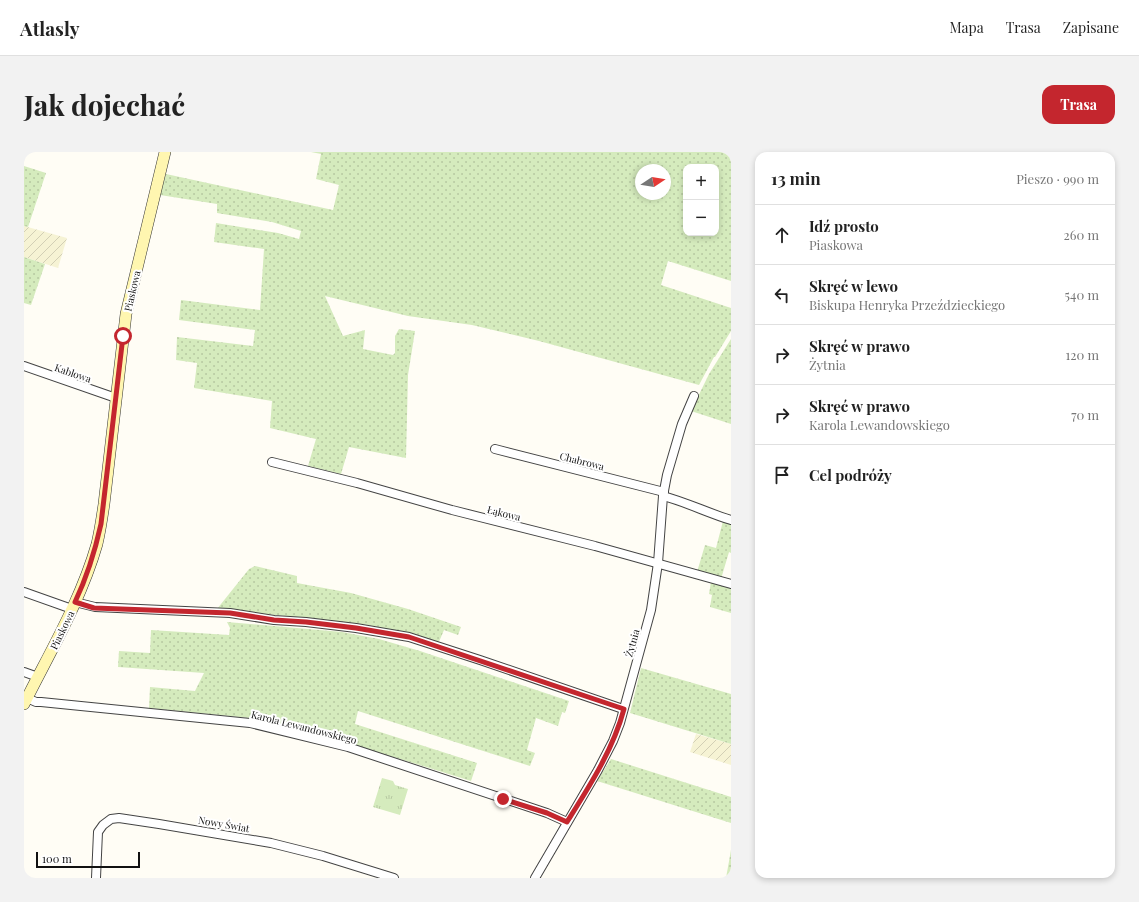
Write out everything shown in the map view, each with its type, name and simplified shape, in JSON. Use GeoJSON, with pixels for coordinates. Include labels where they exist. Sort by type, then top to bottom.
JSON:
{"type":"FeatureCollection","features":[{"type":"Feature","properties":{"kind":"street","name":"Piaskowa"},"geometry":{"type":"LineString","coordinates":[[25,701],[74,605],[88,571],[96,544],[101,524],[126,314],[165,152]]}},
{"type":"Feature","properties":{"kind":"street","name":"Kablowa"},"geometry":{"type":"LineString","coordinates":[[24,366],[116,398]]}},
{"type":"Feature","properties":{"kind":"street","name":"Żytnia"},"geometry":{"type":"LineString","coordinates":[[535,878],[598,770],[613,741],[620,722],[651,610],[658,563],[663,494],[667,475],[682,424],[694,396]]}},
{"type":"Feature","properties":{"kind":"street","name":"Chabrowa"},"geometry":{"type":"LineString","coordinates":[[495,449],[663,494],[714,515],[731,520]]}},
{"type":"Feature","properties":{"kind":"street","name":"Łąkowa"},"geometry":{"type":"LineString","coordinates":[[272,462],[595,546],[731,584]]}},
{"type":"Feature","properties":{"kind":"street"},"geometry":{"type":"LineString","coordinates":[[24,592],[74,605],[94,608],[230,613],[274,620],[356,628],[409,637],[624,709]]}},
{"type":"Feature","properties":{"kind":"street"},"geometry":{"type":"LineString","coordinates":[[24,672],[38,677]]}},
{"type":"Feature","properties":{"kind":"street","name":"Karola Lewandowskiego"},"geometry":{"type":"LineString","coordinates":[[25,701],[226,721],[273,728],[365,752],[547,813],[567,822]]}},
{"type":"Feature","properties":{"kind":"street","name":"Nowy Świat"},"geometry":{"type":"LineString","coordinates":[[96,878],[98,832],[103,825],[111,819],[119,818],[271,843],[323,856],[394,878]]}},
{"type":"Feature","properties":{"kind":"shaded area"},"geometry":{"type":"Polygon","coordinates":[[[24,226],[67,238],[58,268],[24,257],[24,226]]]}},
{"type":"Feature","properties":{"kind":"shaded area"},"geometry":{"type":"Polygon","coordinates":[[[696,734],[731,744],[731,765],[690,752],[696,734]]]}},
{"type":"Feature","properties":{"kind":"green space"},"geometry":{"type":"Polygon","coordinates":[[[311,152],[731,152],[731,281],[668,261],[661,285],[731,308],[731,331],[714,357],[699,385],[539,341],[472,325],[408,316],[325,296],[343,336],[365,330],[363,349],[393,355],[395,353],[395,336],[399,329],[415,331],[408,375],[406,458],[349,447],[341,474],[308,466],[316,439],[270,428],[272,401],[194,388],[197,363],[176,360],[177,337],[253,346],[255,330],[179,320],[181,300],[260,310],[264,249],[214,242],[216,223],[278,233],[299,239],[301,231],[272,222],[217,213],[217,204],[160,195],[166,174],[333,210],[339,185],[316,179],[321,154],[311,152]]]}},
{"type":"Feature","properties":{"kind":"green space"},"geometry":{"type":"Polygon","coordinates":[[[24,166],[46,173],[28,227],[24,226],[24,166]]]}},
{"type":"Feature","properties":{"kind":"green space"},"geometry":{"type":"Polygon","coordinates":[[[24,257],[45,264],[31,305],[24,303],[24,257]]]}},
{"type":"Feature","properties":{"kind":"green space"},"geometry":{"type":"Polygon","coordinates":[[[731,339],[731,424],[691,411],[709,374],[731,339]]]}},
{"type":"Feature","properties":{"kind":"green space"},"geometry":{"type":"Polygon","coordinates":[[[723,521],[731,524],[731,553],[729,552],[721,579],[697,572],[705,545],[716,548],[723,521]]]}},
{"type":"Feature","properties":{"kind":"green space"},"geometry":{"type":"Polygon","coordinates":[[[255,566],[297,576],[297,583],[351,593],[408,609],[461,627],[458,635],[444,630],[438,644],[403,633],[368,625],[217,609],[249,569],[255,566]]]}},
{"type":"Feature","properties":{"kind":"green space"},"geometry":{"type":"Polygon","coordinates":[[[711,582],[731,587],[731,613],[710,607],[712,595],[709,594],[711,582]]]}},
{"type":"Feature","properties":{"kind":"green space"},"geometry":{"type":"Polygon","coordinates":[[[227,622],[342,632],[379,639],[420,651],[569,701],[565,713],[562,712],[558,726],[536,718],[527,750],[535,753],[530,766],[358,711],[355,724],[477,763],[471,781],[297,728],[250,718],[149,708],[150,687],[195,691],[204,673],[118,667],[119,651],[150,653],[151,630],[229,635],[230,628],[227,622]]]}},
{"type":"Feature","properties":{"kind":"green space"},"geometry":{"type":"Polygon","coordinates":[[[641,668],[731,694],[731,744],[630,713],[641,668]]]}},
{"type":"Feature","properties":{"kind":"green space"},"geometry":{"type":"Polygon","coordinates":[[[611,759],[731,797],[731,823],[597,781],[611,759]]]}},
{"type":"Feature","properties":{"kind":"green space"},"geometry":{"type":"Polygon","coordinates":[[[382,778],[393,781],[395,785],[408,789],[400,815],[373,807],[382,778]]]}},
{"type":"Feature","properties":{"kind":"green space"},"geometry":{"type":"Polygon","coordinates":[[[731,850],[731,878],[726,878],[731,850]]]}},
{"type":"Feature","properties":{"kind":"route"},"geometry":{"type":"LineString","coordinates":[[123,336],[101,524],[88,571],[75,602],[94,608],[230,613],[274,620],[356,628],[409,637],[624,709],[613,741],[598,770],[567,822],[547,813],[503,799]]}}]}
